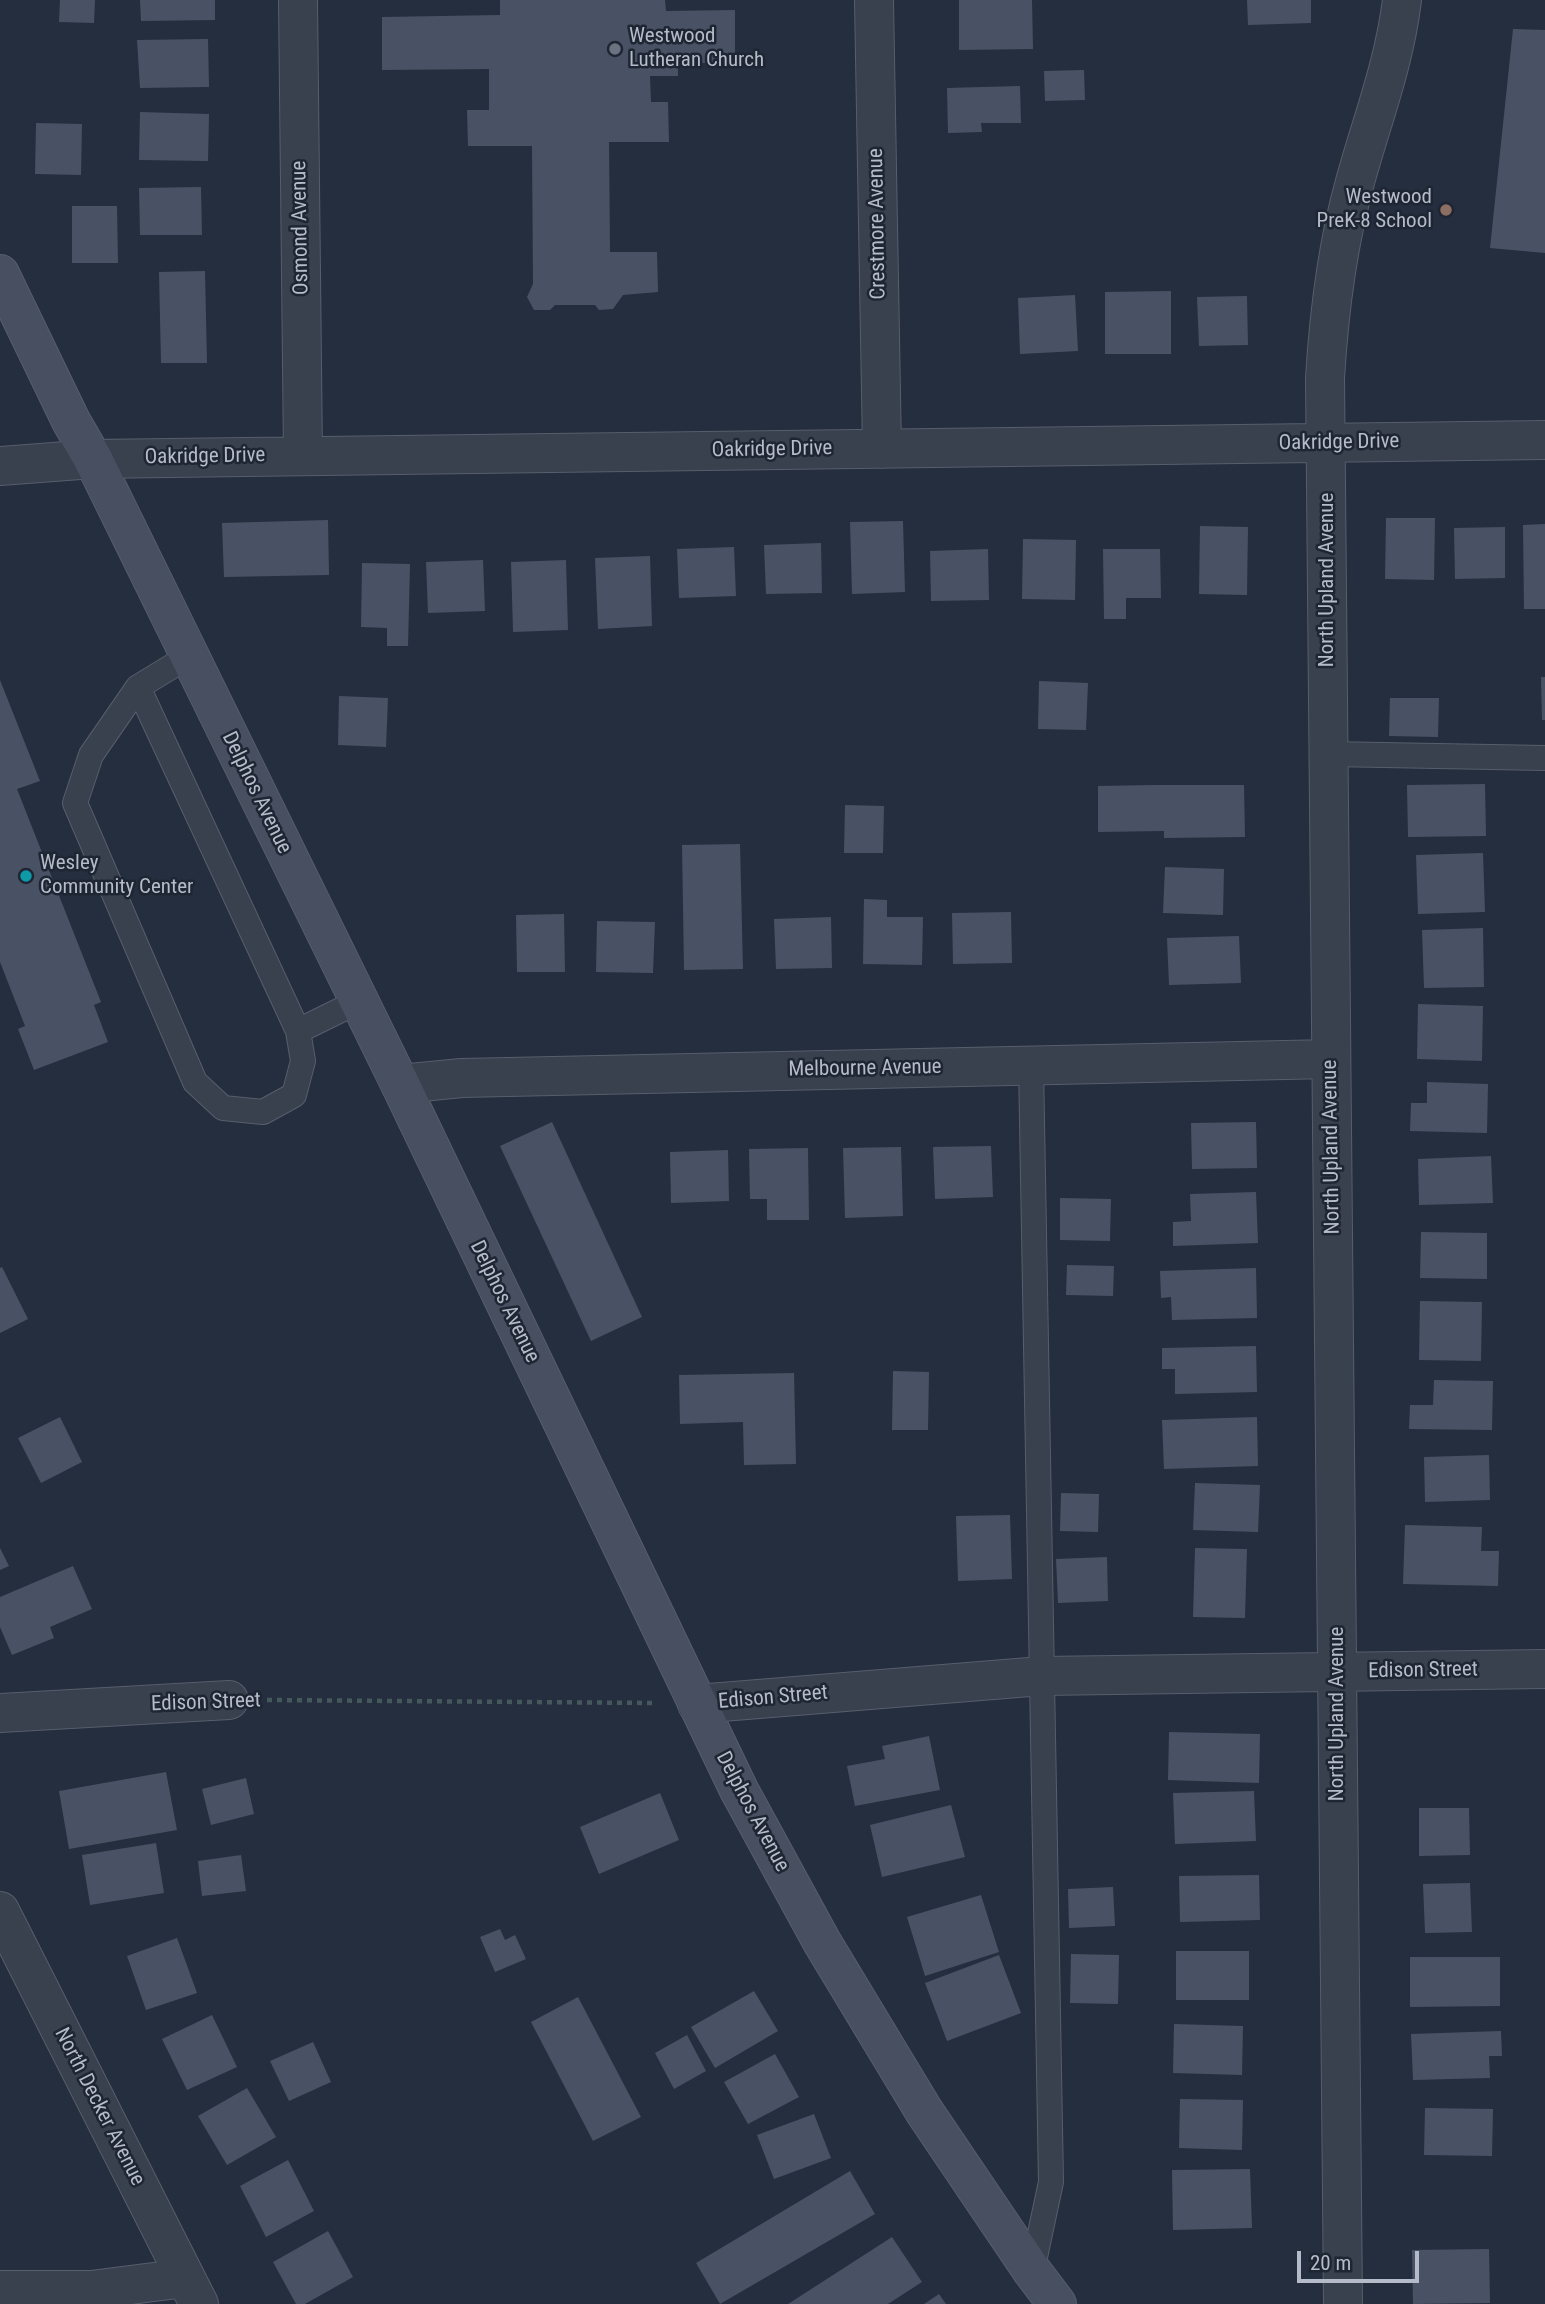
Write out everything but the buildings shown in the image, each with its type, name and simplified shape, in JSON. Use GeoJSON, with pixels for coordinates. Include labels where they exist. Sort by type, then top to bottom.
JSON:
{"type":"FeatureCollection","features":[{"type":"Feature","properties":{"kind":"street","name":"Osmond Avenue"},"geometry":{"type":"LineString","coordinates":[[298,0],[303,456]]}},
{"type":"Feature","properties":{"kind":"street","name":"Crestmore Avenue"},"geometry":{"type":"LineString","coordinates":[[874,0],[882,449]]}},
{"type":"Feature","properties":{"kind":"street","name":"North Upland Avenue"},"geometry":{"type":"LineString","coordinates":[[1343,2304],[1325,378],[1341,238],[1355,181],[1379,108],[1405,1]]}},
{"type":"Feature","properties":{"kind":"street","name":"Delphos Avenue"},"geometry":{"type":"LineString","coordinates":[[0,274],[400,1084],[739,1790],[822,1942],[924,2111],[1056,2304]]}},
{"type":"Feature","properties":{"kind":"street","name":"Oakridge Drive"},"geometry":{"type":"LineString","coordinates":[[0,467],[93,459],[1545,440]]}},
{"type":"Feature","properties":{"kind":"street","name":"Melbourne Avenue"},"geometry":{"type":"LineString","coordinates":[[400,1084],[462,1078],[1331,1059]]}},
{"type":"Feature","properties":{"kind":"street","name":"Edison Street"},"geometry":{"type":"LineString","coordinates":[[697,1704],[1042,1676],[1545,1669]]}},
{"type":"Feature","properties":{"kind":"street","name":"Edison Street"},"geometry":{"type":"LineString","coordinates":[[0,1713],[229,1700]]}},
{"type":"Feature","properties":{"kind":"street","name":"North Decker Avenue"},"geometry":{"type":"LineString","coordinates":[[0,1911],[192,2291]]}},
{"type":"Feature","properties":{"kind":"street"},"geometry":{"type":"LineString","coordinates":[[0,2290],[192,2291]]}},
{"type":"Feature","properties":{"kind":"lane"},"geometry":{"type":"LineString","coordinates":[[138,687],[298,1031],[303,1061],[294,1095],[263,1112],[223,1108],[195,1082],[75,803],[91,755],[138,687],[189,656]]}},
{"type":"Feature","properties":{"kind":"lane"},"geometry":{"type":"LineString","coordinates":[[1329,754],[1545,758]]}},
{"type":"Feature","properties":{"kind":"lane"},"geometry":{"type":"LineString","coordinates":[[298,1031],[359,1001]]}},
{"type":"Feature","properties":{"kind":"lane"},"geometry":{"type":"LineString","coordinates":[[1031,1065],[1051,2182],[1032,2271]]}},
{"type":"Feature","properties":{"kind":"path","name":"Edison Street"},"geometry":{"type":"LineString","coordinates":[[229,1700],[697,1704]]}},
{"type":"Feature","properties":{"kind":"place","name":"Westwood Lutheran Church"},"geometry":{"type":"Point","coordinates":[615,49]}},
{"type":"Feature","properties":{"kind":"place","name":"Westwood PreK-8 School"},"geometry":{"type":"Point","coordinates":[1446,210]}},
{"type":"Feature","properties":{"kind":"place","name":"Wesley Community Center"},"geometry":{"type":"Point","coordinates":[26,876]}}]}
